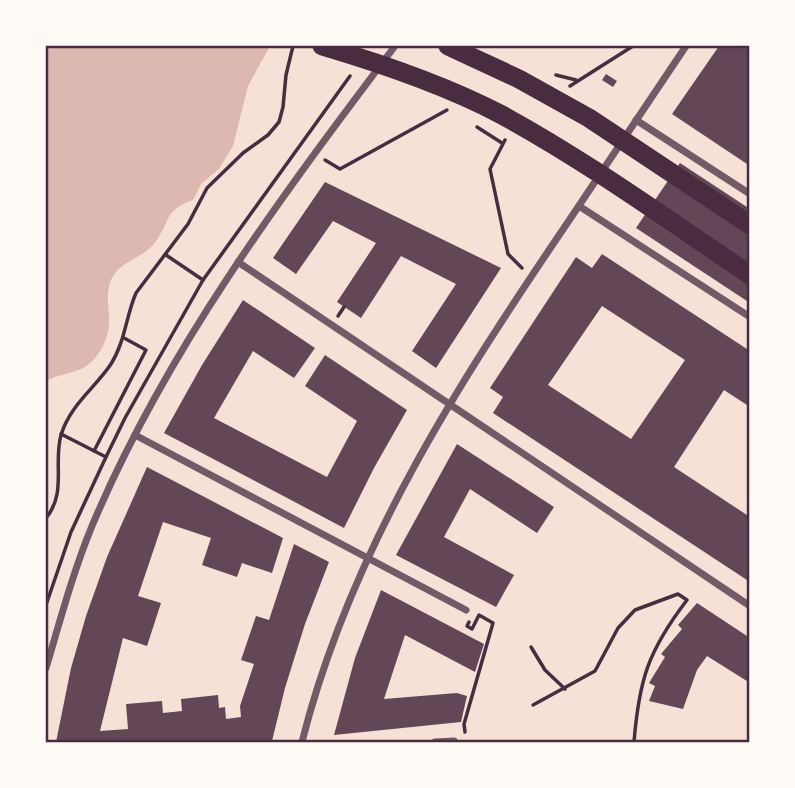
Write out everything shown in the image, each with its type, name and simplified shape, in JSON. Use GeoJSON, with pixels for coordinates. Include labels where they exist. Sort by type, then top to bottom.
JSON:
{"type":"FeatureCollection","features":[{"type":"Feature","properties":{"kind":"highway"},"geometry":{"type":"LineString","coordinates":[[322,46],[419,79],[501,115],[582,162],[750,275]]}},
{"type":"Feature","properties":{"kind":"highway"},"geometry":{"type":"LineString","coordinates":[[448,46],[519,79],[589,118],[750,225]]}},
{"type":"Feature","properties":{"kind":"street"},"geometry":{"type":"LineString","coordinates":[[46,668],[91,528],[135,435],[180,350],[313,154],[395,46]]}},
{"type":"Feature","properties":{"kind":"street"},"geometry":{"type":"LineString","coordinates":[[302,743],[328,654],[366,558],[449,406],[687,46]]}},
{"type":"Feature","properties":{"kind":"street"},"geometry":{"type":"LineString","coordinates":[[636,120],[750,194]]}},
{"type":"Feature","properties":{"kind":"street"},"geometry":{"type":"LineString","coordinates":[[579,206],[750,317]]}},
{"type":"Feature","properties":{"kind":"street"},"geometry":{"type":"LineString","coordinates":[[238,262],[750,606]]}},
{"type":"Feature","properties":{"kind":"street"},"geometry":{"type":"LineString","coordinates":[[135,435],[466,610]]}},
{"type":"Feature","properties":{"kind":"street"},"geometry":{"type":"LineString","coordinates":[[435,743],[454,741]]}},
{"type":"Feature","properties":{"kind":"path"},"geometry":{"type":"LineString","coordinates":[[46,518],[57,496],[58,447],[61,434],[74,408],[111,364],[124,337],[130,305],[136,293],[188,225],[207,188],[268,135],[279,122],[293,46]]}},
{"type":"Feature","properties":{"kind":"path"},"geometry":{"type":"LineString","coordinates":[[166,255],[203,280],[357,66]]}},
{"type":"Feature","properties":{"kind":"path"},"geometry":{"type":"LineString","coordinates":[[313,154],[340,169],[450,109]]}},
{"type":"Feature","properties":{"kind":"path"},"geometry":{"type":"LineString","coordinates":[[471,122],[502,143]]}},
{"type":"Feature","properties":{"kind":"path"},"geometry":{"type":"LineString","coordinates":[[94,451],[146,350],[124,337]]}},
{"type":"Feature","properties":{"kind":"path"},"geometry":{"type":"LineString","coordinates":[[61,434],[106,457]]}},
{"type":"Feature","properties":{"kind":"path"},"geometry":{"type":"LineString","coordinates":[[533,705],[594,671],[618,628],[635,610],[678,594],[682,589]]}},
{"type":"Feature","properties":{"kind":"path"},"geometry":{"type":"LineString","coordinates":[[634,743],[637,701],[643,676],[658,641],[687,600],[678,594]]}},
{"type":"Feature","properties":{"kind":"path"},"geometry":{"type":"LineString","coordinates":[[464,724],[493,623],[485,619]]}},
{"type":"Feature","properties":{"kind":"path"},"geometry":{"type":"LineString","coordinates":[[531,647],[545,670],[565,689]]}},
{"type":"Feature","properties":{"kind":"shaded area"},"geometry":{"type":"Polygon","coordinates":[[[46,46],[270,46],[248,86],[233,146],[219,169],[201,184],[193,200],[172,212],[151,247],[122,267],[112,278],[108,291],[108,331],[99,353],[81,369],[46,381],[46,46]]]}},
{"type":"Feature","properties":{"kind":"building"},"geometry":{"type":"Polygon","coordinates":[[[719,46],[750,46],[750,166],[672,114],[719,46]]]}},
{"type":"Feature","properties":{"kind":"building"},"geometry":{"type":"Polygon","coordinates":[[[606,74],[617,81],[613,87],[602,80],[606,74]]]}},
{"type":"Feature","properties":{"kind":"building"},"geometry":{"type":"Polygon","coordinates":[[[680,163],[750,209],[750,303],[636,228],[680,163]]]}},
{"type":"Feature","properties":{"kind":"building"},"geometry":{"type":"Polygon","coordinates":[[[325,182],[501,268],[436,368],[412,351],[456,284],[401,256],[361,318],[337,302],[376,243],[333,221],[296,274],[273,258],[325,182]]]}},
{"type":"Feature","properties":{"kind":"building"},"geometry":{"type":"Polygon","coordinates":[[[602,254],[750,351],[750,407],[724,390],[674,467],[750,517],[750,582],[493,413],[503,397],[490,388],[576,257],[592,268],[602,254]],[[602,306],[548,385],[631,439],[685,360],[602,306]]]}},
{"type":"Feature","properties":{"kind":"building"},"geometry":{"type":"Polygon","coordinates":[[[243,300],[315,348],[294,378],[253,351],[214,418],[327,477],[357,421],[305,386],[325,355],[407,410],[344,528],[164,433],[243,300]]]}},
{"type":"Feature","properties":{"kind":"building"},"geometry":{"type":"Polygon","coordinates":[[[457,444],[554,507],[537,533],[470,489],[444,537],[514,575],[496,607],[396,555],[457,444]]]}},
{"type":"Feature","properties":{"kind":"building"},"geometry":{"type":"Polygon","coordinates":[[[147,467],[283,538],[272,573],[242,563],[237,577],[202,565],[211,538],[163,522],[138,596],[161,603],[147,646],[123,638],[100,731],[128,729],[126,704],[162,701],[163,713],[182,711],[181,699],[218,695],[219,708],[225,707],[226,719],[241,717],[240,706],[254,664],[241,660],[256,616],[269,620],[294,544],[329,562],[305,624],[272,741],[56,742],[71,668],[86,616],[107,557],[147,467]]]}},
{"type":"Feature","properties":{"kind":"building"},"geometry":{"type":"Polygon","coordinates":[[[381,590],[484,644],[475,672],[405,635],[384,699],[457,693],[467,696],[461,722],[334,735],[355,658],[381,590]]]}},
{"type":"Feature","properties":{"kind":"building"},"geometry":{"type":"Polygon","coordinates":[[[697,603],[750,638],[750,683],[707,656],[697,670],[683,709],[649,701],[655,686],[649,683],[665,657],[661,654],[682,629],[678,625],[697,603]]]}}]}
